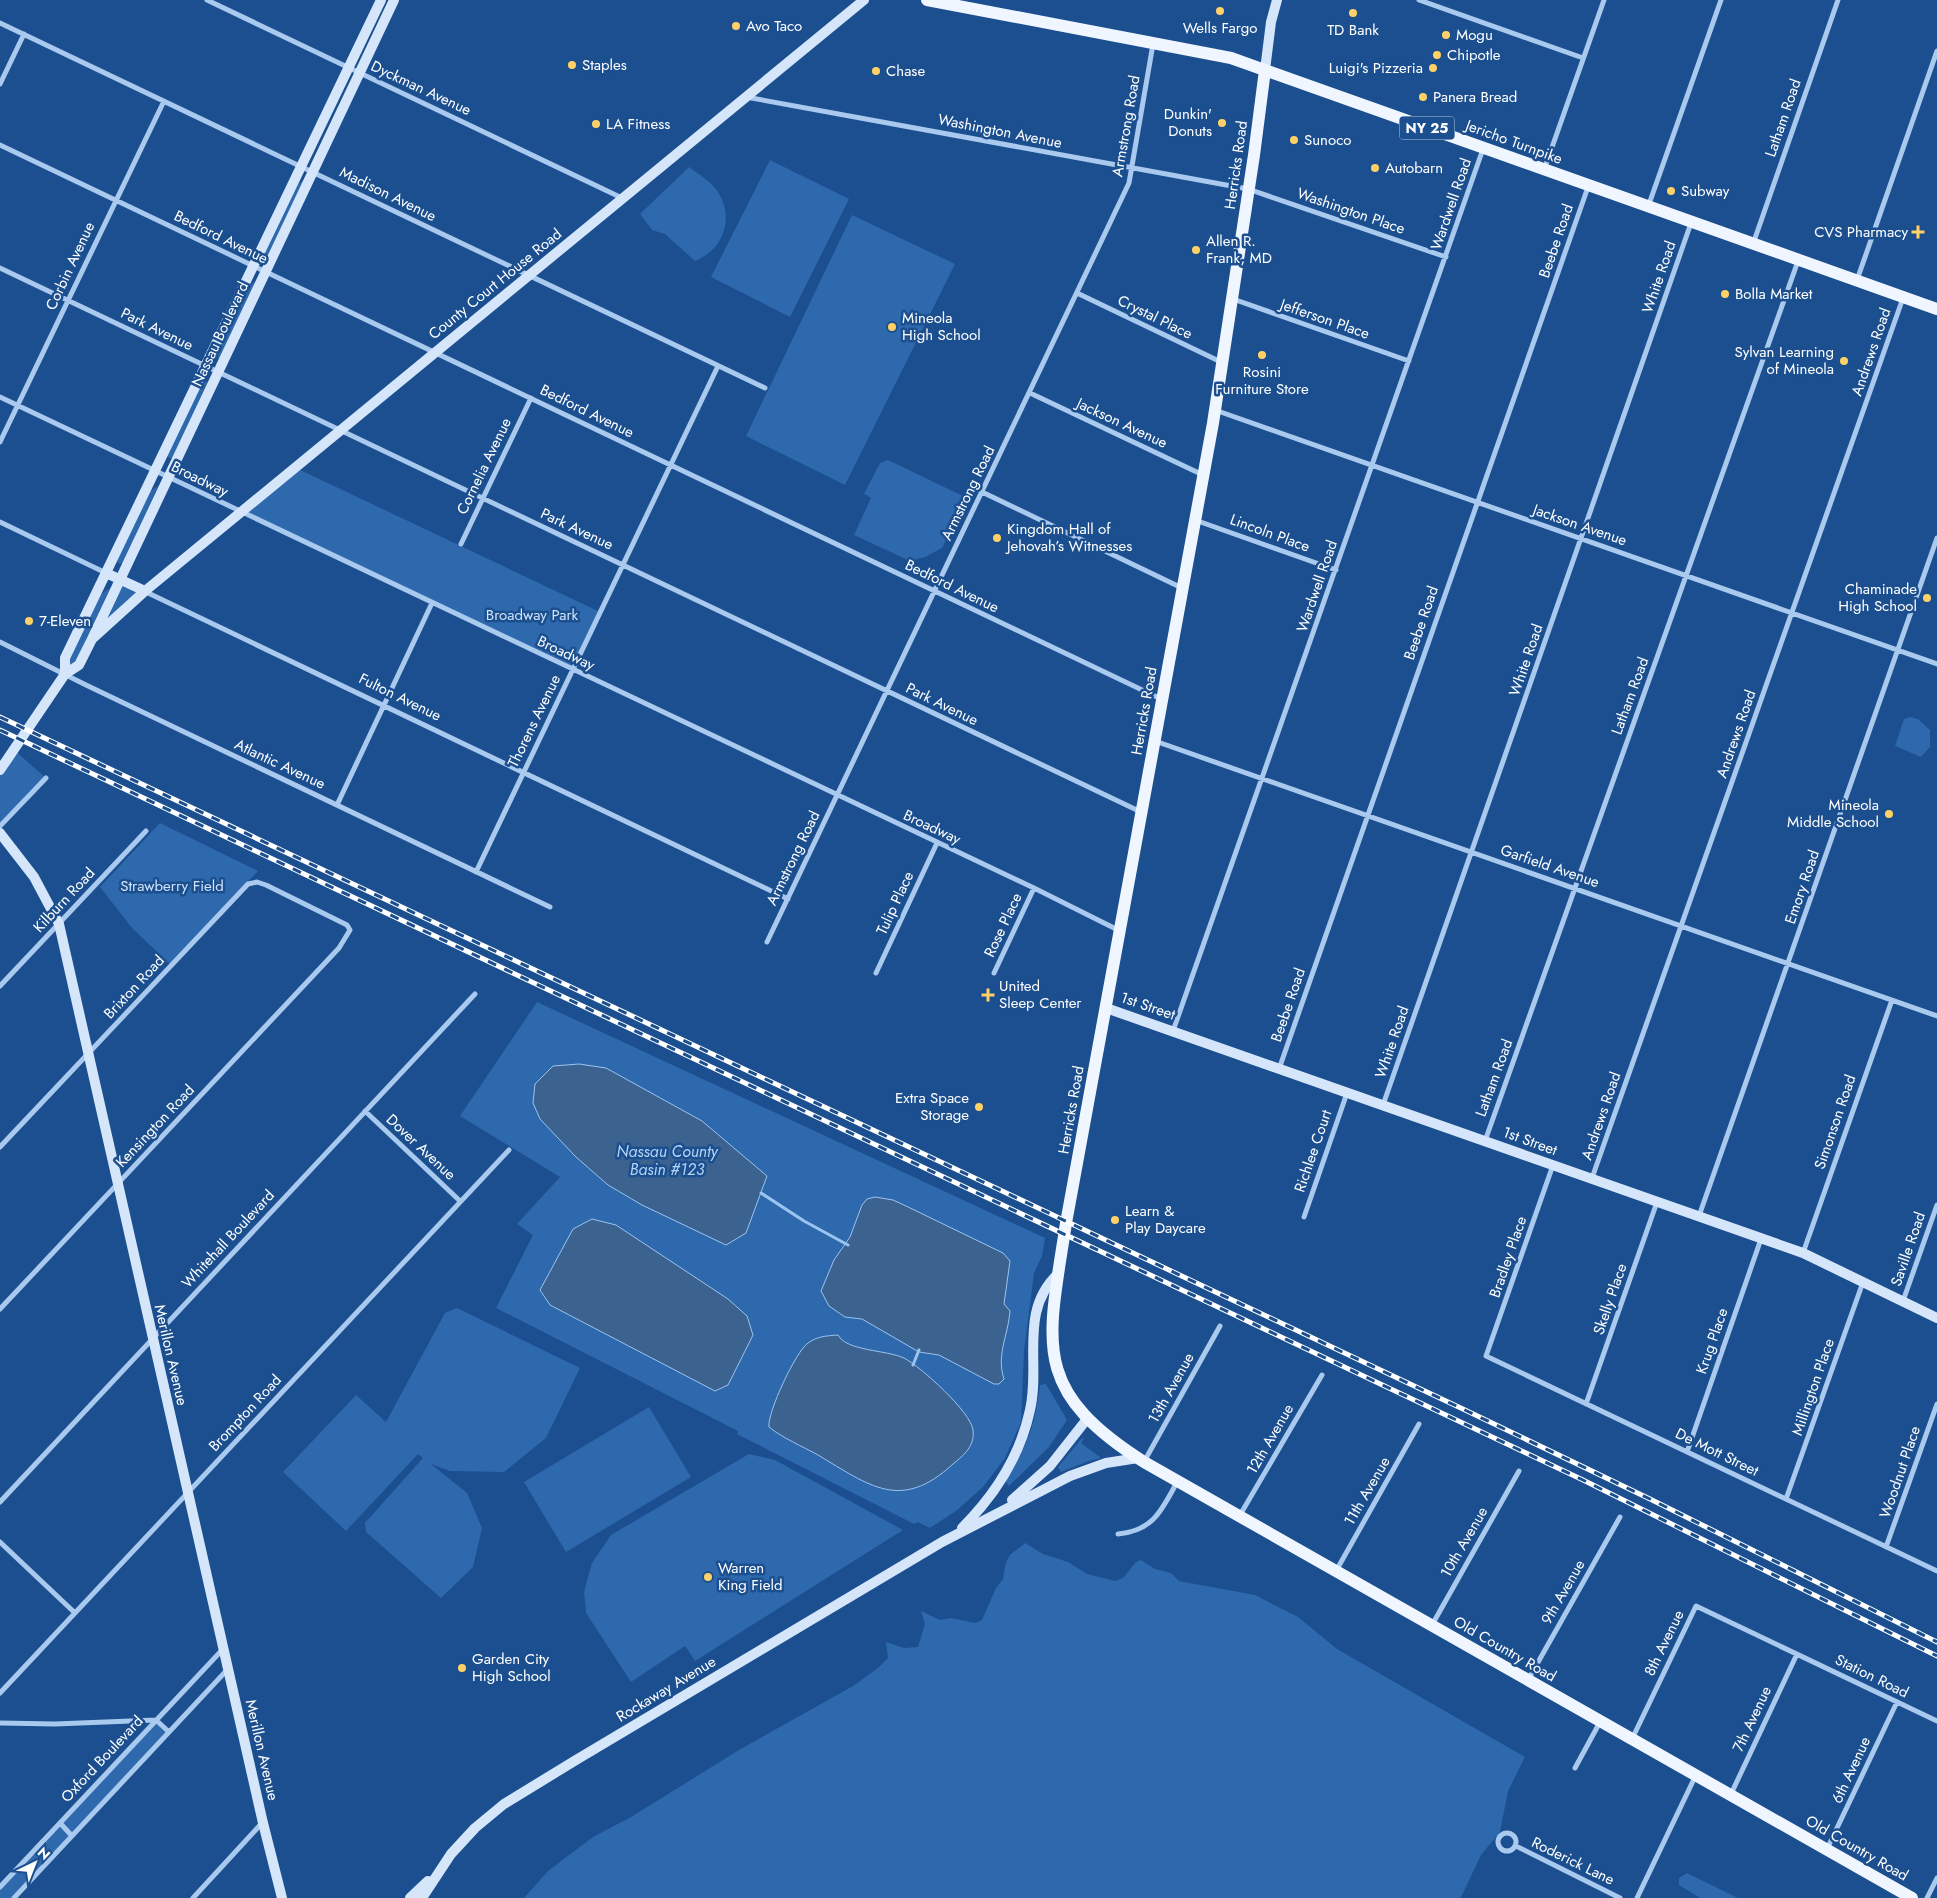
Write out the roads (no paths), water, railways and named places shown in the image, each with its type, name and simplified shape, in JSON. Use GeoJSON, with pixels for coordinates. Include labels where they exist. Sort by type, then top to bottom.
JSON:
{"type":"FeatureCollection","features":[{"type":"Feature","properties":{"kind":"main road","name":"Nassau Boulevard"},"geometry":{"type":"LineString","coordinates":[[65,674],[65,658],[380,0]]}},
{"type":"Feature","properties":{"kind":"main road","name":"Nassau Boulevard"},"geometry":{"type":"LineString","coordinates":[[0,770],[65,674],[78,665],[92,639],[394,0]]}},
{"type":"Feature","properties":{"kind":"main road","name":"County Court House Road"},"geometry":{"type":"LineString","coordinates":[[92,639],[145,591],[864,0]]}},
{"type":"Feature","properties":{"kind":"main road","name":"Jericho Turnpike"},"geometry":{"type":"LineString","coordinates":[[927,0],[1231,58],[1937,309]]}},
{"type":"Feature","properties":{"kind":"main road","name":"Herricks Road"},"geometry":{"type":"LineString","coordinates":[[1087,1419],[1071,1400],[1055,1365],[1051,1324],[1106,1008],[1215,410],[1233,299],[1271,22],[1277,0]]}},
{"type":"Feature","properties":{"kind":"main road","name":"Fulton Avenue"},"geometry":{"type":"LineString","coordinates":[[106,573],[145,591]]}},
{"type":"Feature","properties":{"kind":"main road","name":"Merillon Avenue"},"geometry":{"type":"LineString","coordinates":[[0,833],[34,877],[59,924],[263,1823],[283,1897]]}},
{"type":"Feature","properties":{"kind":"main road","name":"1st Street"},"geometry":{"type":"LineString","coordinates":[[1106,1008],[1802,1253],[1937,1318]]}},
{"type":"Feature","properties":{"kind":"main road","name":"Rockaway Avenue"},"geometry":{"type":"LineString","coordinates":[[952,1537],[980,1509],[1002,1480],[1017,1453],[1030,1409],[1033,1377],[1033,1323],[1036,1304],[1048,1283],[1059,1273]]}},
{"type":"Feature","properties":{"kind":"main road","name":"Rockaway Avenue"},"geometry":{"type":"LineString","coordinates":[[996,1513],[1041,1476],[1087,1419]]}},
{"type":"Feature","properties":{"kind":"main road","name":"Old Country Road"},"geometry":{"type":"LineString","coordinates":[[1087,1419],[1141,1460],[1177,1481],[1912,1898]]}},
{"type":"Feature","properties":{"kind":"main road","name":"Rockaway Avenue"},"geometry":{"type":"LineString","coordinates":[[422,1898],[436,1874],[475,1828],[504,1804],[952,1537],[996,1513],[1070,1476],[1106,1463],[1141,1460]]}},
{"type":"Feature","properties":{"kind":"main road"},"geometry":{"type":"LineString","coordinates":[[410,1898],[436,1874]]}},
{"type":"Feature","properties":{"kind":"street","name":"Dyckman Avenue"},"geometry":{"type":"LineString","coordinates":[[207,0],[623,198]]}},
{"type":"Feature","properties":{"kind":"street"},"geometry":{"type":"LineString","coordinates":[[1419,0],[1584,58]]}},
{"type":"Feature","properties":{"kind":"street"},"geometry":{"type":"LineString","coordinates":[[1544,170],[1604,0]]}},
{"type":"Feature","properties":{"kind":"street"},"geometry":{"type":"LineString","coordinates":[[1648,207],[1721,0]]}},
{"type":"Feature","properties":{"kind":"street","name":"Latham Road"},"geometry":{"type":"LineString","coordinates":[[1752,244],[1838,0]]}},
{"type":"Feature","properties":{"kind":"street","name":"Madison Avenue"},"geometry":{"type":"LineString","coordinates":[[0,23],[765,388]]}},
{"type":"Feature","properties":{"kind":"street"},"geometry":{"type":"LineString","coordinates":[[0,84],[24,34]]}},
{"type":"Feature","properties":{"kind":"street","name":"Armstrong Road"},"geometry":{"type":"LineString","coordinates":[[767,942],[1129,183],[1153,43]]}},
{"type":"Feature","properties":{"kind":"street"},"geometry":{"type":"LineString","coordinates":[[1857,280],[1937,51]]}},
{"type":"Feature","properties":{"kind":"street","name":"Washington Avenue"},"geometry":{"type":"LineString","coordinates":[[746,97],[1248,190]]}},
{"type":"Feature","properties":{"kind":"street","name":"Corbin Avenue"},"geometry":{"type":"LineString","coordinates":[[0,442],[164,101]]}},
{"type":"Feature","properties":{"kind":"street","name":"Bedford Avenue"},"geometry":{"type":"LineString","coordinates":[[0,145],[1163,700]]}},
{"type":"Feature","properties":{"kind":"street","name":"Wardwell Road"},"geometry":{"type":"LineString","coordinates":[[1173,1031],[1483,149]]}},
{"type":"Feature","properties":{"kind":"street","name":"Beebe Road"},"geometry":{"type":"LineString","coordinates":[[1279,1069],[1589,186]]}},
{"type":"Feature","properties":{"kind":"street","name":"Washington Place"},"geometry":{"type":"LineString","coordinates":[[1248,190],[1446,257]]}},
{"type":"Feature","properties":{"kind":"street","name":"White Road"},"geometry":{"type":"LineString","coordinates":[[1383,1105],[1691,222]]}},
{"type":"Feature","properties":{"kind":"street","name":"Latham Road"},"geometry":{"type":"LineString","coordinates":[[1485,1141],[1798,260]]}},
{"type":"Feature","properties":{"kind":"street","name":"Park Avenue"},"geometry":{"type":"LineString","coordinates":[[0,268],[1142,813]]}},
{"type":"Feature","properties":{"kind":"street","name":"Crystal Place"},"geometry":{"type":"LineString","coordinates":[[1077,293],[1223,363]]}},
{"type":"Feature","properties":{"kind":"street","name":"Andrews Road"},"geometry":{"type":"LineString","coordinates":[[1592,1179],[1903,297]]}},
{"type":"Feature","properties":{"kind":"street","name":"Jefferson Place"},"geometry":{"type":"LineString","coordinates":[[1233,299],[1409,361]]}},
{"type":"Feature","properties":{"kind":"street","name":"Thorens Avenue"},"geometry":{"type":"LineString","coordinates":[[476,872],[718,366]]}},
{"type":"Feature","properties":{"kind":"street","name":"Jackson Avenue"},"geometry":{"type":"LineString","coordinates":[[1030,393],[1203,475]]}},
{"type":"Feature","properties":{"kind":"street","name":"Broadway"},"geometry":{"type":"LineString","coordinates":[[0,397],[1034,888],[1121,932]]}},
{"type":"Feature","properties":{"kind":"street","name":"Cornelia Avenue"},"geometry":{"type":"LineString","coordinates":[[461,544],[531,398]]}},
{"type":"Feature","properties":{"kind":"street","name":"Jackson Avenue"},"geometry":{"type":"LineString","coordinates":[[1215,410],[1937,664]]}},
{"type":"Feature","properties":{"kind":"street"},"geometry":{"type":"LineString","coordinates":[[982,492],[1183,588]]}},
{"type":"Feature","properties":{"kind":"street","name":"Lincoln Place"},"geometry":{"type":"LineString","coordinates":[[1195,520],[1336,570]]}},
{"type":"Feature","properties":{"kind":"street","name":"Fulton Avenue"},"geometry":{"type":"LineString","coordinates":[[0,522],[106,573]]}},
{"type":"Feature","properties":{"kind":"street","name":"Emory Road"},"geometry":{"type":"LineString","coordinates":[[1699,1217],[1937,538]]}},
{"type":"Feature","properties":{"kind":"street","name":"Fulton Avenue"},"geometry":{"type":"LineString","coordinates":[[145,591],[788,898]]}},
{"type":"Feature","properties":{"kind":"street"},"geometry":{"type":"LineString","coordinates":[[337,805],[432,603]]}},
{"type":"Feature","properties":{"kind":"street","name":"Atlantic Avenue"},"geometry":{"type":"LineString","coordinates":[[0,642],[550,907]]}},
{"type":"Feature","properties":{"kind":"street","name":"Garfield Avenue"},"geometry":{"type":"LineString","coordinates":[[1156,741],[1937,1016]]}},
{"type":"Feature","properties":{"kind":"street"},"geometry":{"type":"LineString","coordinates":[[0,826],[46,778]]}},
{"type":"Feature","properties":{"kind":"street","name":"Kilburn Road"},"geometry":{"type":"LineString","coordinates":[[0,986],[146,831]]}},
{"type":"Feature","properties":{"kind":"street","name":"Tulip Place"},"geometry":{"type":"LineString","coordinates":[[876,973],[936,843]]}},
{"type":"Feature","properties":{"kind":"street","name":"Brixton Road"},"geometry":{"type":"LineString","coordinates":[[0,1148],[248,884],[257,882],[347,925],[350,930],[346,938],[328,959]]}},
{"type":"Feature","properties":{"kind":"street","name":"Rose Place"},"geometry":{"type":"LineString","coordinates":[[994,973],[1034,888]]}},
{"type":"Feature","properties":{"kind":"street","name":"Kensington Road"},"geometry":{"type":"LineString","coordinates":[[0,1309],[328,959]]}},
{"type":"Feature","properties":{"kind":"street","name":"Whitehall Boulevard"},"geometry":{"type":"LineString","coordinates":[[0,1502],[475,994]]}},
{"type":"Feature","properties":{"kind":"street","name":"Simonson Road"},"geometry":{"type":"LineString","coordinates":[[1802,1253],[1892,1000]]}},
{"type":"Feature","properties":{"kind":"street","name":"Richlee Court"},"geometry":{"type":"LineString","coordinates":[[1304,1217],[1347,1093]]}},
{"type":"Feature","properties":{"kind":"street","name":"Dover Avenue"},"geometry":{"type":"LineString","coordinates":[[365,1111],[460,1201]]}},
{"type":"Feature","properties":{"kind":"street","name":"Brompton Road"},"geometry":{"type":"LineString","coordinates":[[0,1694],[509,1150]]}},
{"type":"Feature","properties":{"kind":"street","name":"Bradley Place"},"geometry":{"type":"LineString","coordinates":[[1486,1356],[1553,1165]]}},
{"type":"Feature","properties":{"kind":"street","name":"Skelly Place"},"geometry":{"type":"LineString","coordinates":[[1586,1404],[1657,1202]]}},
{"type":"Feature","properties":{"kind":"street","name":"Saville Road"},"geometry":{"type":"LineString","coordinates":[[1903,1302],[1937,1205]]}},
{"type":"Feature","properties":{"kind":"street","name":"Krug Place"},"geometry":{"type":"LineString","coordinates":[[1687,1452],[1761,1239]]}},
{"type":"Feature","properties":{"kind":"street","name":"Millington Place"},"geometry":{"type":"LineString","coordinates":[[1786,1499],[1863,1282]]}},
{"type":"Feature","properties":{"kind":"street","name":"13th Avenue"},"geometry":{"type":"LineString","coordinates":[[1141,1460],[1220,1326]]}},
{"type":"Feature","properties":{"kind":"street","name":"De Mott Street"},"geometry":{"type":"LineString","coordinates":[[1486,1356],[1937,1571]]}},
{"type":"Feature","properties":{"kind":"street","name":"12th Avenue"},"geometry":{"type":"LineString","coordinates":[[1239,1516],[1322,1375]]}},
{"type":"Feature","properties":{"kind":"street","name":"Woodnut Place"},"geometry":{"type":"LineString","coordinates":[[1886,1547],[1937,1404]]}},
{"type":"Feature","properties":{"kind":"street","name":"11th Avenue"},"geometry":{"type":"LineString","coordinates":[[1336,1571],[1419,1424]]}},
{"type":"Feature","properties":{"kind":"street","name":"10th Avenue"},"geometry":{"type":"LineString","coordinates":[[1431,1626],[1519,1471]]}},
{"type":"Feature","properties":{"kind":"street"},"geometry":{"type":"LineString","coordinates":[[1118,1534],[1130,1532],[1148,1524],[1163,1507],[1177,1481]]}},
{"type":"Feature","properties":{"kind":"street","name":"9th Avenue"},"geometry":{"type":"LineString","coordinates":[[1527,1680],[1620,1517]]}},
{"type":"Feature","properties":{"kind":"street"},"geometry":{"type":"LineString","coordinates":[[0,1542],[75,1613]]}},
{"type":"Feature","properties":{"kind":"street","name":"8th Avenue"},"geometry":{"type":"LineString","coordinates":[[1632,1739],[1696,1606],[1797,1654]]}},
{"type":"Feature","properties":{"kind":"street","name":"Oxford Boulevard"},"geometry":{"type":"LineString","coordinates":[[0,1887],[223,1648]]}},
{"type":"Feature","properties":{"kind":"street","name":"Station Road"},"geometry":{"type":"LineString","coordinates":[[1797,1654],[1937,1721]]}},
{"type":"Feature","properties":{"kind":"street","name":"7th Avenue"},"geometry":{"type":"LineString","coordinates":[[1730,1794],[1797,1654]]}},
{"type":"Feature","properties":{"kind":"street","name":"Oxford Boulevard"},"geometry":{"type":"LineString","coordinates":[[14,1898],[228,1670]]}},
{"type":"Feature","properties":{"kind":"street","name":"6th Avenue"},"geometry":{"type":"LineString","coordinates":[[1827,1850],[1897,1702]]}},
{"type":"Feature","properties":{"kind":"street"},"geometry":{"type":"LineString","coordinates":[[0,1723],[55,1724],[156,1720],[169,1732]]}},
{"type":"Feature","properties":{"kind":"street"},"geometry":{"type":"LineString","coordinates":[[1575,1768],[1600,1722]]}},
{"type":"Feature","properties":{"kind":"street"},"geometry":{"type":"LineString","coordinates":[[1637,1898],[1696,1775]]}},
{"type":"Feature","properties":{"kind":"street"},"geometry":{"type":"LineString","coordinates":[[60,1823],[72,1836]]}},
{"type":"Feature","properties":{"kind":"street"},"geometry":{"type":"LineString","coordinates":[[193,1898],[263,1823]]}},
{"type":"Feature","properties":{"kind":"street","name":"Roderick Lane"},"geometry":{"type":"LineString","coordinates":[[1516,1846],[1620,1898]]}},
{"type":"Feature","properties":{"kind":"street"},"geometry":{"type":"LineString","coordinates":[[1928,1898],[1937,1878]]}},
{"type":"Feature","properties":{"kind":"water","name":"Nassau County Basin #123"},"geometry":{"type":"Polygon","coordinates":[[[579,1064],[606,1068],[702,1121],[767,1176],[746,1233],[726,1245],[642,1205],[608,1185],[576,1157],[540,1119],[533,1103],[535,1084],[553,1066],[579,1064]]]}},
{"type":"Feature","properties":{"kind":"water"},"geometry":{"type":"Polygon","coordinates":[[[875,1197],[893,1200],[906,1206],[1003,1253],[1010,1261],[1004,1304],[1010,1311],[1001,1362],[1004,1379],[999,1384],[994,1384],[939,1355],[919,1352],[862,1319],[845,1317],[829,1306],[821,1291],[834,1260],[850,1237],[862,1205],[867,1199],[875,1197]]]}},
{"type":"Feature","properties":{"kind":"water"},"geometry":{"type":"Polygon","coordinates":[[[592,1219],[616,1225],[728,1299],[747,1316],[753,1335],[728,1385],[715,1391],[550,1305],[540,1290],[573,1229],[592,1219]]]}},
{"type":"Feature","properties":{"kind":"water"},"geometry":{"type":"Polygon","coordinates":[[[838,1335],[849,1344],[904,1358],[933,1380],[964,1412],[970,1422],[973,1436],[965,1454],[934,1479],[917,1487],[901,1490],[885,1489],[854,1476],[769,1427],[777,1396],[803,1348],[815,1339],[838,1335]]]}},
{"type":"Feature","properties":{"kind":"waterway"},"geometry":{"type":"LineString","coordinates":[[761,1193],[804,1221],[848,1245]]}},
{"type":"Feature","properties":{"kind":"waterway"},"geometry":{"type":"LineString","coordinates":[[913,1365],[919,1350]]}},
{"type":"Feature","properties":{"kind":"railway"},"geometry":{"type":"LineString","coordinates":[[0,717],[1465,1410],[1650,1499],[1937,1642]]}},
{"type":"Feature","properties":{"kind":"railway"},"geometry":{"type":"LineString","coordinates":[[0,730],[1583,1480],[1937,1656]]}},
{"type":"Feature","properties":{"kind":"place","name":"Wells Fargo"},"geometry":{"type":"Point","coordinates":[1220,11]}},
{"type":"Feature","properties":{"kind":"place","name":"TD Bank"},"geometry":{"type":"Point","coordinates":[1353,13]}},
{"type":"Feature","properties":{"kind":"place","name":"Avo Taco"},"geometry":{"type":"Point","coordinates":[736,26]}},
{"type":"Feature","properties":{"kind":"place","name":"Mogu"},"geometry":{"type":"Point","coordinates":[1446,35]}},
{"type":"Feature","properties":{"kind":"place","name":"Chipotle"},"geometry":{"type":"Point","coordinates":[1437,55]}},
{"type":"Feature","properties":{"kind":"place","name":"Staples"},"geometry":{"type":"Point","coordinates":[572,65]}},
{"type":"Feature","properties":{"kind":"place","name":"Luigi's Pizzeria"},"geometry":{"type":"Point","coordinates":[1433,68]}},
{"type":"Feature","properties":{"kind":"place","name":"Chase"},"geometry":{"type":"Point","coordinates":[876,71]}},
{"type":"Feature","properties":{"kind":"place","name":"Panera Bread"},"geometry":{"type":"Point","coordinates":[1423,97]}},
{"type":"Feature","properties":{"kind":"place","name":"Dunkin' Donuts"},"geometry":{"type":"Point","coordinates":[1222,123]}},
{"type":"Feature","properties":{"kind":"place","name":"LA Fitness"},"geometry":{"type":"Point","coordinates":[596,124]}},
{"type":"Feature","properties":{"kind":"place","name":"Sunoco"},"geometry":{"type":"Point","coordinates":[1294,140]}},
{"type":"Feature","properties":{"kind":"place","name":"Autobarn"},"geometry":{"type":"Point","coordinates":[1375,168]}},
{"type":"Feature","properties":{"kind":"place","name":"Subway"},"geometry":{"type":"Point","coordinates":[1671,191]}},
{"type":"Feature","properties":{"kind":"place","name":"CVS Pharmacy"},"geometry":{"type":"Point","coordinates":[1918,232]}},
{"type":"Feature","properties":{"kind":"place","name":"Allen R. Frank, MD"},"geometry":{"type":"Point","coordinates":[1196,250]}},
{"type":"Feature","properties":{"kind":"place","name":"Bolla Market"},"geometry":{"type":"Point","coordinates":[1725,294]}},
{"type":"Feature","properties":{"kind":"place","name":"Mineola High School"},"geometry":{"type":"Point","coordinates":[892,327]}},
{"type":"Feature","properties":{"kind":"place","name":"Rosini Furniture Store"},"geometry":{"type":"Point","coordinates":[1262,355]}},
{"type":"Feature","properties":{"kind":"place","name":"Sylvan Learning of Mineola"},"geometry":{"type":"Point","coordinates":[1844,361]}},
{"type":"Feature","properties":{"kind":"place","name":"Kingdom Hall of Jehovah’s Witnesses"},"geometry":{"type":"Point","coordinates":[997,538]}},
{"type":"Feature","properties":{"kind":"place","name":"Chaminade High School"},"geometry":{"type":"Point","coordinates":[1927,598]}},
{"type":"Feature","properties":{"kind":"place","name":"7-Eleven"},"geometry":{"type":"Point","coordinates":[29,621]}},
{"type":"Feature","properties":{"kind":"place","name":"Mineola Middle School"},"geometry":{"type":"Point","coordinates":[1889,814]}},
{"type":"Feature","properties":{"kind":"place","name":"United Sleep Center"},"geometry":{"type":"Point","coordinates":[988,995]}},
{"type":"Feature","properties":{"kind":"place","name":"Extra Space Storage"},"geometry":{"type":"Point","coordinates":[979,1107]}},
{"type":"Feature","properties":{"kind":"place","name":"Learn & Play Daycare"},"geometry":{"type":"Point","coordinates":[1115,1220]}},
{"type":"Feature","properties":{"kind":"place","name":"Warren King Field"},"geometry":{"type":"Point","coordinates":[708,1577]}},
{"type":"Feature","properties":{"kind":"place","name":"Garden City High School"},"geometry":{"type":"Point","coordinates":[462,1668]}},
{"type":"Feature","properties":{"kind":"park label","name":"Broadway Park"},"geometry":{"type":"Point","coordinates":[532,615]}},
{"type":"Feature","properties":{"kind":"park label","name":"Strawberry Field"},"geometry":{"type":"Point","coordinates":[172,886]}}]}
